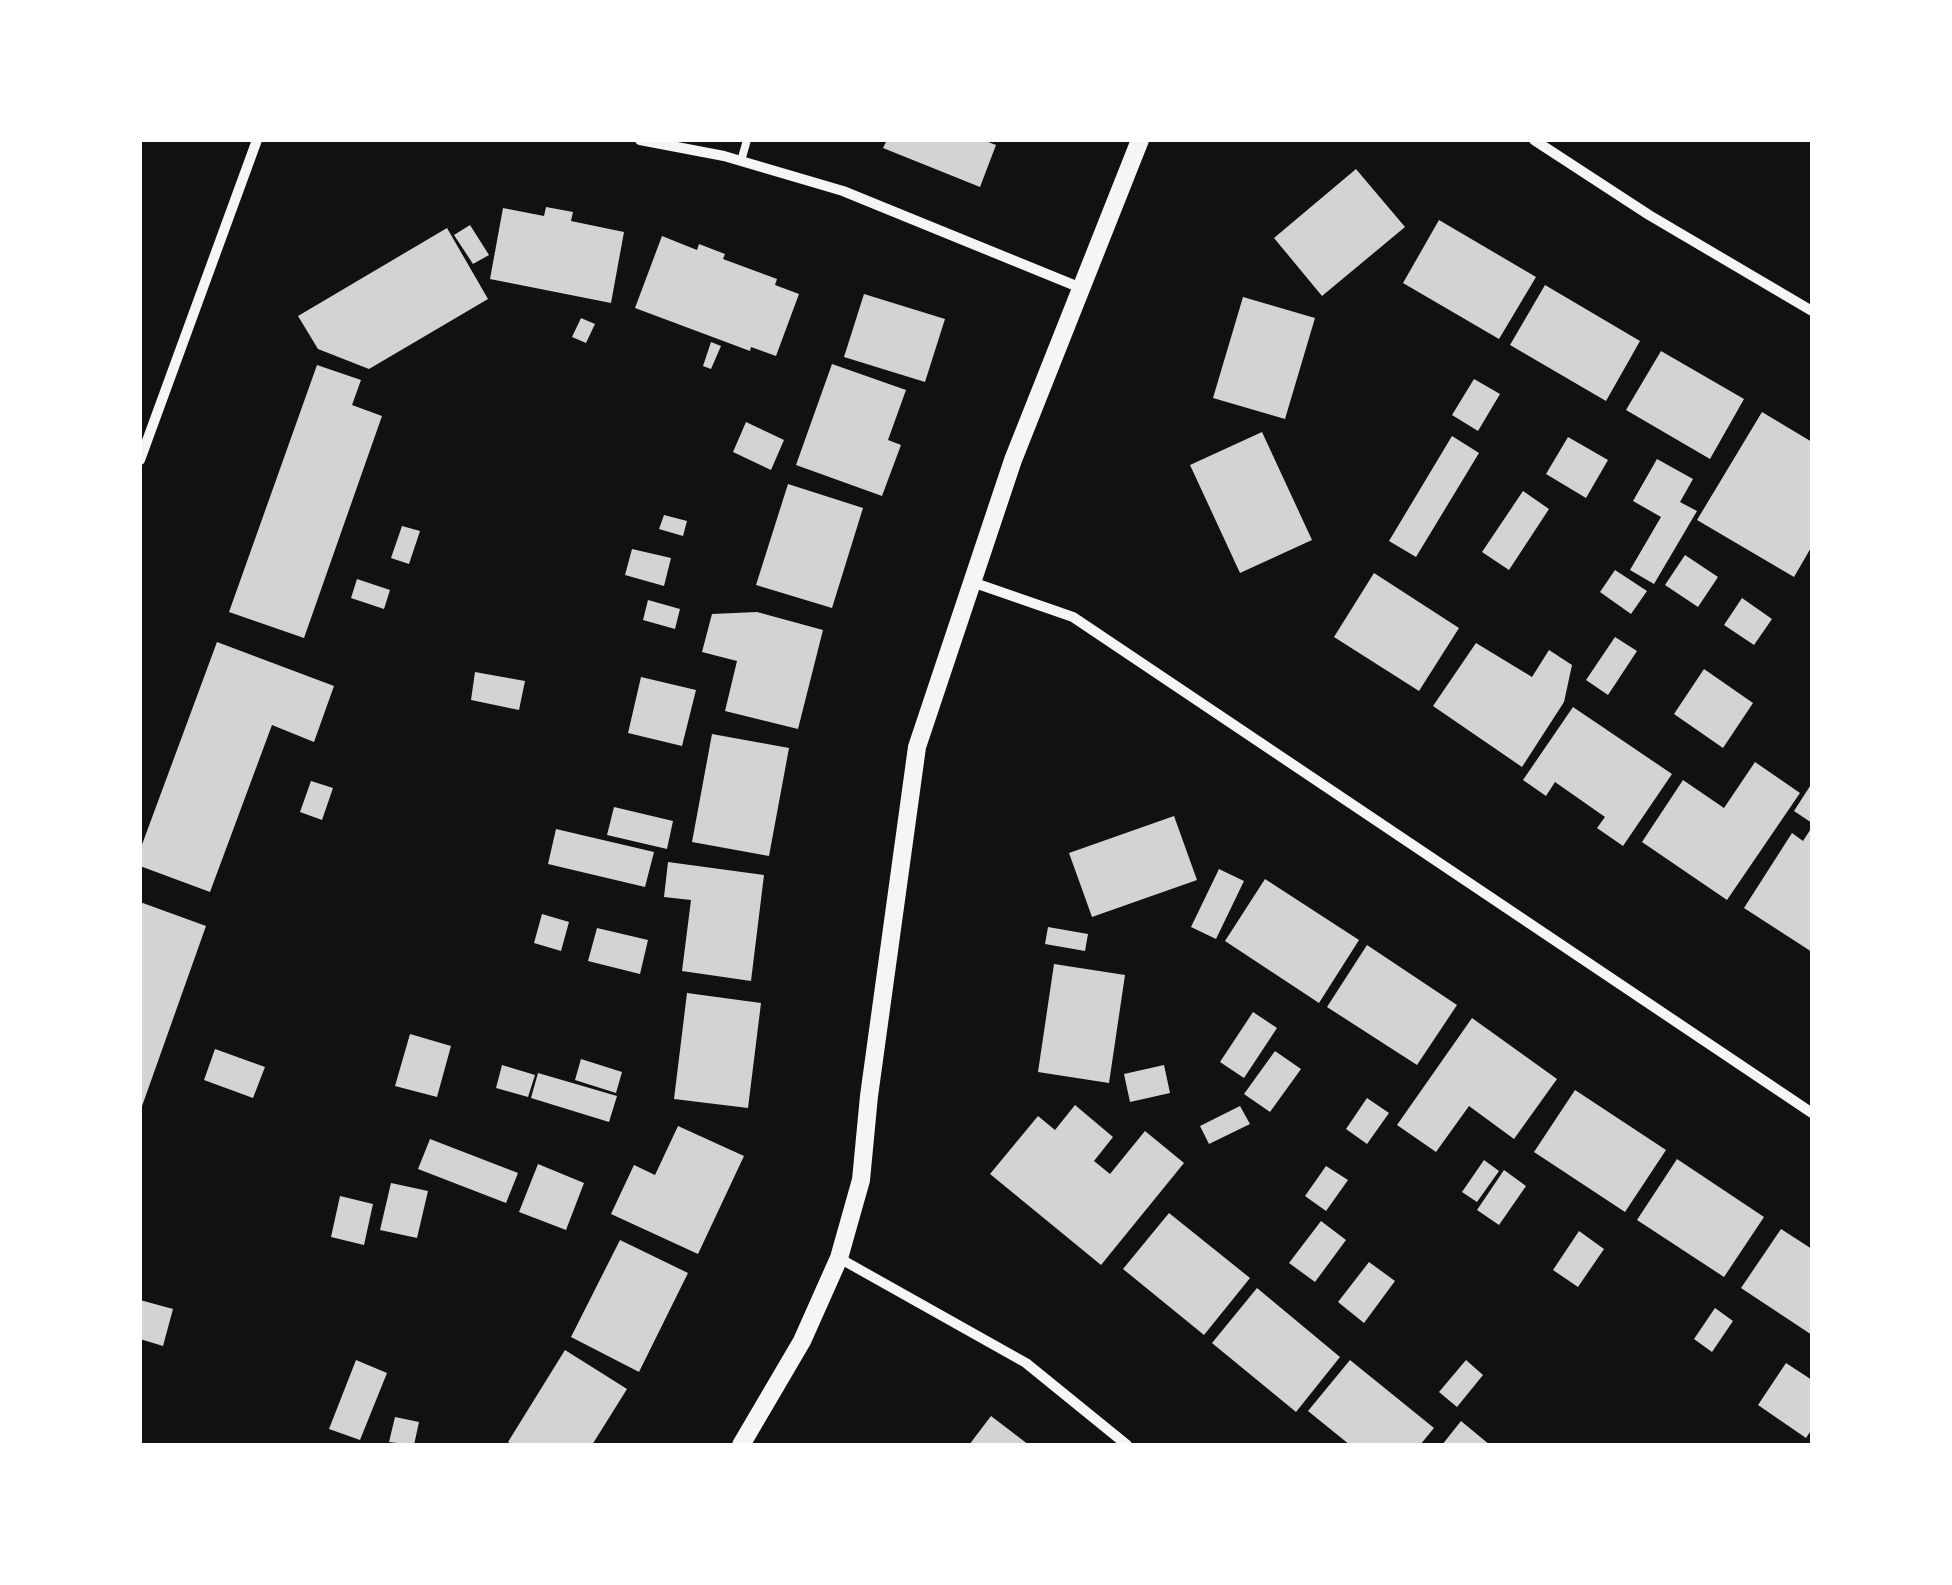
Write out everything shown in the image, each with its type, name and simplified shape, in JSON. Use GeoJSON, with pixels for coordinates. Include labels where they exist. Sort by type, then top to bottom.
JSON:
{"type":"FeatureCollection","features":[{"type":"Feature","properties":{"kind":"street"},"geometry":{"type":"LineString","coordinates":[[140,460],[257,140]]}},
{"type":"Feature","properties":{"kind":"street"},"geometry":{"type":"LineString","coordinates":[[640,140],[741,161],[843,191],[1081,288]]}},
{"type":"Feature","properties":{"kind":"street"},"geometry":{"type":"LineString","coordinates":[[742,1445],[802,1341],[840,1258],[861,1180],[917,747],[1014,460],[1140,140]]}},
{"type":"Feature","properties":{"kind":"street"},"geometry":{"type":"LineString","coordinates":[[1534,140],[1648,215],[1812,311]]}},
{"type":"Feature","properties":{"kind":"street"},"geometry":{"type":"LineString","coordinates":[[972,582],[1073,616],[1812,1113]]}},
{"type":"Feature","properties":{"kind":"street"},"geometry":{"type":"LineString","coordinates":[[840,1258],[1026,1363],[1127,1445]]}},
{"type":"Feature","properties":{"kind":"lane"},"geometry":{"type":"LineString","coordinates":[[741,161],[746,140]]}},
{"type":"Feature","properties":{"kind":"building"},"geometry":{"type":"Polygon","coordinates":[[[887,140],[983,140],[996,145],[980,187],[883,148],[887,140]]]}},
{"type":"Feature","properties":{"kind":"building"},"geometry":{"type":"Polygon","coordinates":[[[1356,169],[1405,227],[1322,296],[1274,238],[1356,169]]]}},
{"type":"Feature","properties":{"kind":"building"},"geometry":{"type":"Polygon","coordinates":[[[546,207],[573,212],[571,221],[624,232],[611,303],[490,279],[503,208],[544,216],[546,207]]]}},
{"type":"Feature","properties":{"kind":"building"},"geometry":{"type":"Polygon","coordinates":[[[1439,220],[1536,277],[1499,339],[1403,283],[1439,220]]]}},
{"type":"Feature","properties":{"kind":"building"},"geometry":{"type":"Polygon","coordinates":[[[470,225],[489,255],[473,264],[454,235],[470,225]]]}},
{"type":"Feature","properties":{"kind":"building"},"geometry":{"type":"Polygon","coordinates":[[[447,228],[488,299],[369,369],[318,349],[298,316],[447,228]]]}},
{"type":"Feature","properties":{"kind":"building"},"geometry":{"type":"Polygon","coordinates":[[[662,236],[697,250],[699,244],[725,254],[723,259],[777,279],[775,285],[799,294],[776,356],[751,347],[750,351],[635,308],[662,236]]]}},
{"type":"Feature","properties":{"kind":"building"},"geometry":{"type":"Polygon","coordinates":[[[1545,285],[1640,341],[1606,401],[1510,345],[1545,285]]]}},
{"type":"Feature","properties":{"kind":"building"},"geometry":{"type":"Polygon","coordinates":[[[864,294],[945,319],[925,382],[844,357],[864,294]]]}},
{"type":"Feature","properties":{"kind":"building"},"geometry":{"type":"Polygon","coordinates":[[[1243,297],[1315,318],[1285,419],[1213,398],[1243,297]]]}},
{"type":"Feature","properties":{"kind":"building"},"geometry":{"type":"Polygon","coordinates":[[[581,318],[595,324],[586,343],[572,337],[581,318]]]}},
{"type":"Feature","properties":{"kind":"building"},"geometry":{"type":"Polygon","coordinates":[[[711,342],[721,346],[711,369],[703,366],[711,342]]]}},
{"type":"Feature","properties":{"kind":"building"},"geometry":{"type":"Polygon","coordinates":[[[1661,351],[1744,399],[1710,459],[1626,410],[1661,351]]]}},
{"type":"Feature","properties":{"kind":"building"},"geometry":{"type":"Polygon","coordinates":[[[832,364],[906,390],[888,440],[901,445],[882,496],[796,465],[832,364]]]}},
{"type":"Feature","properties":{"kind":"building"},"geometry":{"type":"Polygon","coordinates":[[[317,365],[361,380],[352,405],[382,416],[304,638],[229,612],[317,365]]]}},
{"type":"Feature","properties":{"kind":"building"},"geometry":{"type":"Polygon","coordinates":[[[1474,379],[1500,394],[1478,431],[1452,415],[1474,379]]]}},
{"type":"Feature","properties":{"kind":"building"},"geometry":{"type":"Polygon","coordinates":[[[1762,412],[1812,442],[1812,546],[1794,577],[1697,520],[1762,412]]]}},
{"type":"Feature","properties":{"kind":"building"},"geometry":{"type":"Polygon","coordinates":[[[746,422],[784,440],[771,470],[733,452],[746,422]]]}},
{"type":"Feature","properties":{"kind":"building"},"geometry":{"type":"Polygon","coordinates":[[[1262,432],[1312,540],[1240,573],[1190,465],[1262,432]]]}},
{"type":"Feature","properties":{"kind":"building"},"geometry":{"type":"Polygon","coordinates":[[[1452,436],[1479,453],[1416,557],[1389,541],[1452,436]]]}},
{"type":"Feature","properties":{"kind":"building"},"geometry":{"type":"Polygon","coordinates":[[[1568,437],[1608,460],[1586,498],[1546,474],[1568,437]]]}},
{"type":"Feature","properties":{"kind":"building"},"geometry":{"type":"Polygon","coordinates":[[[1657,459],[1693,479],[1680,502],[1697,511],[1654,584],[1630,570],[1661,517],[1633,501],[1657,459]]]}},
{"type":"Feature","properties":{"kind":"building"},"geometry":{"type":"Polygon","coordinates":[[[788,484],[863,508],[832,608],[756,585],[788,484]]]}},
{"type":"Feature","properties":{"kind":"building"},"geometry":{"type":"Polygon","coordinates":[[[1523,491],[1549,509],[1509,570],[1482,552],[1523,491]]]}},
{"type":"Feature","properties":{"kind":"building"},"geometry":{"type":"Polygon","coordinates":[[[664,515],[687,521],[683,536],[659,529],[664,515]]]}},
{"type":"Feature","properties":{"kind":"building"},"geometry":{"type":"Polygon","coordinates":[[[402,526],[420,531],[409,564],[391,558],[402,526]]]}},
{"type":"Feature","properties":{"kind":"building"},"geometry":{"type":"Polygon","coordinates":[[[632,549],[671,558],[664,586],[625,575],[632,549]]]}},
{"type":"Feature","properties":{"kind":"building"},"geometry":{"type":"Polygon","coordinates":[[[1685,555],[1718,577],[1698,607],[1665,585],[1685,555]]]}},
{"type":"Feature","properties":{"kind":"building"},"geometry":{"type":"Polygon","coordinates":[[[1615,570],[1647,591],[1631,614],[1600,592],[1615,570]]]}},
{"type":"Feature","properties":{"kind":"building"},"geometry":{"type":"Polygon","coordinates":[[[1374,573],[1459,628],[1419,691],[1334,637],[1374,573]]]}},
{"type":"Feature","properties":{"kind":"building"},"geometry":{"type":"Polygon","coordinates":[[[357,579],[390,590],[384,609],[351,598],[357,579]]]}},
{"type":"Feature","properties":{"kind":"building"},"geometry":{"type":"Polygon","coordinates":[[[1742,598],[1772,619],[1754,645],[1724,625],[1742,598]]]}},
{"type":"Feature","properties":{"kind":"building"},"geometry":{"type":"Polygon","coordinates":[[[648,600],[680,609],[675,629],[643,620],[648,600]]]}},
{"type":"Feature","properties":{"kind":"building"},"geometry":{"type":"Polygon","coordinates":[[[757,612],[823,630],[798,729],[725,711],[737,661],[702,652],[712,614],[757,612]]]}},
{"type":"Feature","properties":{"kind":"building"},"geometry":{"type":"Polygon","coordinates":[[[1615,637],[1637,651],[1608,695],[1586,680],[1615,637]]]}},
{"type":"Feature","properties":{"kind":"building"},"geometry":{"type":"Polygon","coordinates":[[[217,642],[334,686],[314,742],[272,725],[210,892],[140,866],[140,850],[217,642]]]}},
{"type":"Feature","properties":{"kind":"building"},"geometry":{"type":"Polygon","coordinates":[[[1476,643],[1532,677],[1549,650],[1572,665],[1564,702],[1522,767],[1433,706],[1476,643]]]}},
{"type":"Feature","properties":{"kind":"building"},"geometry":{"type":"Polygon","coordinates":[[[1704,669],[1753,703],[1723,748],[1674,714],[1704,669]]]}},
{"type":"Feature","properties":{"kind":"building"},"geometry":{"type":"Polygon","coordinates":[[[475,672],[525,681],[519,710],[471,700],[475,672]]]}},
{"type":"Feature","properties":{"kind":"building"},"geometry":{"type":"Polygon","coordinates":[[[641,677],[696,690],[682,746],[628,733],[641,677]]]}},
{"type":"Feature","properties":{"kind":"building"},"geometry":{"type":"Polygon","coordinates":[[[1573,707],[1672,774],[1623,846],[1597,828],[1605,817],[1555,782],[1546,796],[1523,780],[1573,707]]]}},
{"type":"Feature","properties":{"kind":"building"},"geometry":{"type":"Polygon","coordinates":[[[712,734],[789,748],[769,856],[692,842],[712,734]]]}},
{"type":"Feature","properties":{"kind":"building"},"geometry":{"type":"Polygon","coordinates":[[[1755,762],[1800,793],[1727,900],[1642,842],[1683,780],[1724,808],[1755,762]]]}},
{"type":"Feature","properties":{"kind":"building"},"geometry":{"type":"Polygon","coordinates":[[[311,781],[333,788],[322,820],[300,812],[311,781]]]}},
{"type":"Feature","properties":{"kind":"building"},"geometry":{"type":"Polygon","coordinates":[[[1812,783],[1812,823],[1794,811],[1812,783]]]}},
{"type":"Feature","properties":{"kind":"building"},"geometry":{"type":"Polygon","coordinates":[[[614,807],[673,821],[667,849],[607,835],[614,807]]]}},
{"type":"Feature","properties":{"kind":"building"},"geometry":{"type":"Polygon","coordinates":[[[1174,816],[1197,880],[1092,917],[1069,853],[1174,816]]]}},
{"type":"Feature","properties":{"kind":"building"},"geometry":{"type":"Polygon","coordinates":[[[1812,827],[1812,952],[1744,908],[1792,833],[1803,841],[1812,827]]]}},
{"type":"Feature","properties":{"kind":"building"},"geometry":{"type":"Polygon","coordinates":[[[556,829],[654,852],[645,887],[548,864],[556,829]]]}},
{"type":"Feature","properties":{"kind":"building"},"geometry":{"type":"Polygon","coordinates":[[[668,862],[764,875],[751,981],[682,971],[691,900],[664,897],[668,862]]]}},
{"type":"Feature","properties":{"kind":"building"},"geometry":{"type":"Polygon","coordinates":[[[1219,869],[1244,881],[1216,939],[1191,927],[1219,869]]]}},
{"type":"Feature","properties":{"kind":"building"},"geometry":{"type":"Polygon","coordinates":[[[1265,879],[1359,940],[1319,1003],[1225,941],[1265,879]]]}},
{"type":"Feature","properties":{"kind":"building"},"geometry":{"type":"Polygon","coordinates":[[[140,902],[206,926],[141,1109],[140,1109],[140,902]]]}},
{"type":"Feature","properties":{"kind":"building"},"geometry":{"type":"Polygon","coordinates":[[[542,914],[569,922],[561,951],[534,943],[542,914]]]}},
{"type":"Feature","properties":{"kind":"building"},"geometry":{"type":"Polygon","coordinates":[[[1048,927],[1088,934],[1085,951],[1045,944],[1048,927]]]}},
{"type":"Feature","properties":{"kind":"building"},"geometry":{"type":"Polygon","coordinates":[[[597,928],[648,940],[640,974],[588,961],[597,928]]]}},
{"type":"Feature","properties":{"kind":"building"},"geometry":{"type":"Polygon","coordinates":[[[1367,945],[1457,1005],[1417,1065],[1327,1007],[1367,945]]]}},
{"type":"Feature","properties":{"kind":"building"},"geometry":{"type":"Polygon","coordinates":[[[1054,964],[1125,975],[1109,1083],[1038,1072],[1054,964]]]}},
{"type":"Feature","properties":{"kind":"building"},"geometry":{"type":"Polygon","coordinates":[[[687,993],[761,1003],[748,1108],[674,1099],[687,993]]]}},
{"type":"Feature","properties":{"kind":"building"},"geometry":{"type":"Polygon","coordinates":[[[1253,1012],[1277,1028],[1244,1078],[1220,1062],[1253,1012]]]}},
{"type":"Feature","properties":{"kind":"building"},"geometry":{"type":"Polygon","coordinates":[[[1472,1018],[1557,1079],[1514,1139],[1469,1106],[1436,1152],[1397,1125],[1472,1018]]]}},
{"type":"Feature","properties":{"kind":"building"},"geometry":{"type":"Polygon","coordinates":[[[410,1034],[451,1046],[437,1097],[395,1086],[410,1034]]]}},
{"type":"Feature","properties":{"kind":"building"},"geometry":{"type":"Polygon","coordinates":[[[215,1049],[265,1067],[253,1098],[204,1080],[215,1049]]]}},
{"type":"Feature","properties":{"kind":"building"},"geometry":{"type":"Polygon","coordinates":[[[1275,1051],[1301,1069],[1270,1112],[1244,1094],[1275,1051]]]}},
{"type":"Feature","properties":{"kind":"building"},"geometry":{"type":"Polygon","coordinates":[[[581,1059],[622,1072],[616,1093],[575,1080],[581,1059]]]}},
{"type":"Feature","properties":{"kind":"building"},"geometry":{"type":"Polygon","coordinates":[[[502,1065],[535,1075],[528,1097],[496,1088],[502,1065]]]}},
{"type":"Feature","properties":{"kind":"building"},"geometry":{"type":"Polygon","coordinates":[[[1164,1065],[1170,1093],[1130,1102],[1124,1074],[1164,1065]]]}},
{"type":"Feature","properties":{"kind":"building"},"geometry":{"type":"Polygon","coordinates":[[[538,1073],[617,1096],[609,1122],[531,1098],[538,1073]]]}},
{"type":"Feature","properties":{"kind":"building"},"geometry":{"type":"Polygon","coordinates":[[[1575,1090],[1666,1150],[1625,1212],[1534,1152],[1575,1090]]]}},
{"type":"Feature","properties":{"kind":"building"},"geometry":{"type":"Polygon","coordinates":[[[1367,1098],[1389,1113],[1367,1144],[1346,1129],[1367,1098]]]}},
{"type":"Feature","properties":{"kind":"building"},"geometry":{"type":"Polygon","coordinates":[[[1075,1105],[1113,1137],[1094,1161],[1110,1174],[1145,1131],[1184,1163],[1101,1265],[990,1174],[1038,1116],[1055,1130],[1075,1105]]]}},
{"type":"Feature","properties":{"kind":"building"},"geometry":{"type":"Polygon","coordinates":[[[1240,1106],[1250,1124],[1209,1144],[1200,1126],[1240,1106]]]}},
{"type":"Feature","properties":{"kind":"building"},"geometry":{"type":"Polygon","coordinates":[[[678,1126],[744,1156],[698,1254],[611,1214],[634,1165],[655,1175],[678,1126]]]}},
{"type":"Feature","properties":{"kind":"building"},"geometry":{"type":"Polygon","coordinates":[[[430,1139],[518,1173],[506,1203],[418,1169],[430,1139]]]}},
{"type":"Feature","properties":{"kind":"building"},"geometry":{"type":"Polygon","coordinates":[[[1677,1159],[1764,1217],[1724,1277],[1637,1220],[1677,1159]]]}},
{"type":"Feature","properties":{"kind":"building"},"geometry":{"type":"Polygon","coordinates":[[[1484,1160],[1499,1171],[1477,1202],[1462,1192],[1484,1160]]]}},
{"type":"Feature","properties":{"kind":"building"},"geometry":{"type":"Polygon","coordinates":[[[538,1164],[584,1183],[566,1230],[519,1212],[538,1164]]]}},
{"type":"Feature","properties":{"kind":"building"},"geometry":{"type":"Polygon","coordinates":[[[1326,1166],[1348,1180],[1326,1211],[1305,1196],[1326,1166]]]}},
{"type":"Feature","properties":{"kind":"building"},"geometry":{"type":"Polygon","coordinates":[[[1504,1170],[1526,1186],[1499,1225],[1477,1210],[1504,1170]]]}},
{"type":"Feature","properties":{"kind":"building"},"geometry":{"type":"Polygon","coordinates":[[[391,1183],[428,1191],[417,1238],[380,1230],[391,1183]]]}},
{"type":"Feature","properties":{"kind":"building"},"geometry":{"type":"Polygon","coordinates":[[[340,1196],[373,1204],[364,1245],[331,1237],[340,1196]]]}},
{"type":"Feature","properties":{"kind":"building"},"geometry":{"type":"Polygon","coordinates":[[[1169,1213],[1250,1278],[1204,1335],[1123,1269],[1169,1213]]]}},
{"type":"Feature","properties":{"kind":"building"},"geometry":{"type":"Polygon","coordinates":[[[1321,1221],[1346,1240],[1315,1282],[1289,1263],[1321,1221]]]}},
{"type":"Feature","properties":{"kind":"building"},"geometry":{"type":"Polygon","coordinates":[[[1781,1229],[1812,1249],[1812,1335],[1741,1288],[1781,1229]]]}},
{"type":"Feature","properties":{"kind":"building"},"geometry":{"type":"Polygon","coordinates":[[[1579,1231],[1604,1249],[1578,1287],[1553,1270],[1579,1231]]]}},
{"type":"Feature","properties":{"kind":"building"},"geometry":{"type":"Polygon","coordinates":[[[620,1240],[688,1273],[639,1372],[571,1337],[620,1240]]]}},
{"type":"Feature","properties":{"kind":"building"},"geometry":{"type":"Polygon","coordinates":[[[1369,1262],[1395,1281],[1364,1323],[1338,1302],[1369,1262]]]}},
{"type":"Feature","properties":{"kind":"building"},"geometry":{"type":"Polygon","coordinates":[[[1257,1288],[1340,1357],[1296,1412],[1212,1343],[1257,1288]]]}},
{"type":"Feature","properties":{"kind":"building"},"geometry":{"type":"Polygon","coordinates":[[[140,1300],[173,1309],[163,1346],[140,1339],[140,1300]]]}},
{"type":"Feature","properties":{"kind":"building"},"geometry":{"type":"Polygon","coordinates":[[[1715,1308],[1733,1321],[1712,1352],[1694,1339],[1715,1308]]]}},
{"type":"Feature","properties":{"kind":"building"},"geometry":{"type":"Polygon","coordinates":[[[565,1350],[627,1389],[592,1445],[513,1445],[508,1442],[565,1350]]]}},
{"type":"Feature","properties":{"kind":"building"},"geometry":{"type":"Polygon","coordinates":[[[356,1360],[387,1373],[360,1440],[329,1429],[356,1360]]]}},
{"type":"Feature","properties":{"kind":"building"},"geometry":{"type":"Polygon","coordinates":[[[1350,1360],[1434,1428],[1420,1445],[1350,1445],[1308,1411],[1350,1360]]]}},
{"type":"Feature","properties":{"kind":"building"},"geometry":{"type":"Polygon","coordinates":[[[1466,1360],[1483,1375],[1457,1407],[1439,1392],[1466,1360]]]}},
{"type":"Feature","properties":{"kind":"building"},"geometry":{"type":"Polygon","coordinates":[[[1786,1363],[1812,1380],[1812,1429],[1806,1438],[1758,1405],[1786,1363]]]}},
{"type":"Feature","properties":{"kind":"building"},"geometry":{"type":"Polygon","coordinates":[[[991,1416],[1029,1445],[969,1445],[991,1416]]]}},
{"type":"Feature","properties":{"kind":"building"},"geometry":{"type":"Polygon","coordinates":[[[395,1417],[419,1422],[414,1445],[389,1442],[395,1417]]]}},
{"type":"Feature","properties":{"kind":"building"},"geometry":{"type":"Polygon","coordinates":[[[1461,1421],[1490,1445],[1442,1445],[1461,1421]]]}}]}
